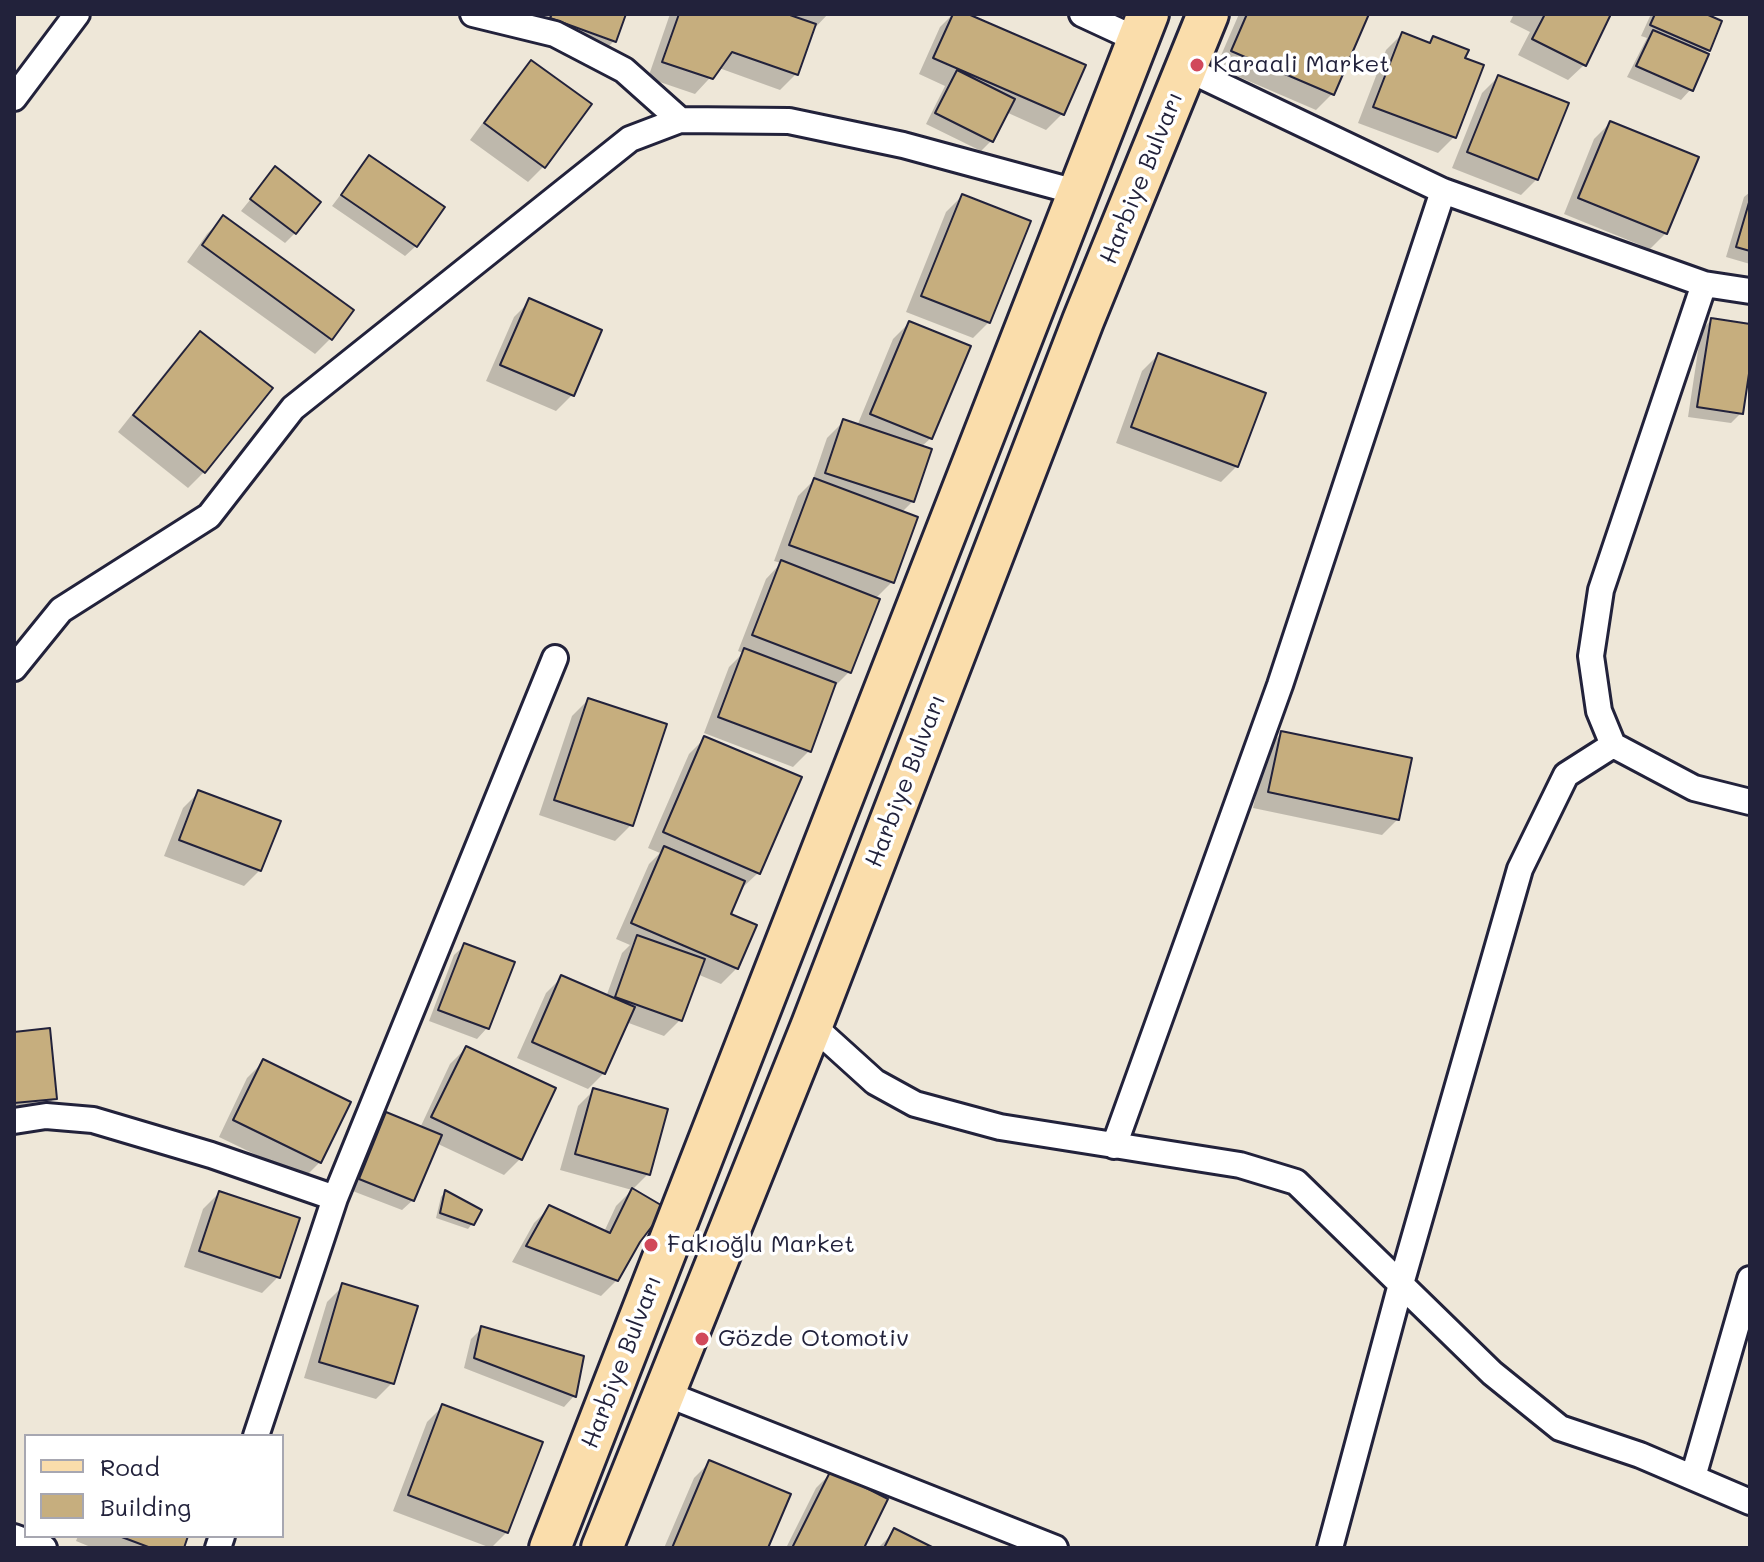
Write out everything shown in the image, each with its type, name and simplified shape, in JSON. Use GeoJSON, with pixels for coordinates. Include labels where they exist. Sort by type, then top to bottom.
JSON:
{"type":"FeatureCollection","features":[{"type":"Feature","properties":{"kind":"main road","name":"Harbiye Bulvarı"},"geometry":{"type":"LineString","coordinates":[[602,1548],[812,1025],[1083,321],[1208,14]]}},
{"type":"Feature","properties":{"kind":"main road","name":"Harbiye Bulvarı"},"geometry":{"type":"LineString","coordinates":[[550,1548],[1143,27]]}},
{"type":"Feature","properties":{"kind":"street"},"geometry":{"type":"LineString","coordinates":[[14,98],[77,14]]}},
{"type":"Feature","properties":{"kind":"street"},"geometry":{"type":"LineString","coordinates":[[473,14],[555,34],[624,70],[680,120]]}},
{"type":"Feature","properties":{"kind":"street"},"geometry":{"type":"LineString","coordinates":[[1082,14],[1143,27]]}},
{"type":"Feature","properties":{"kind":"street"},"geometry":{"type":"LineString","coordinates":[[1187,69],[1443,191],[1704,284],[1750,291]]}},
{"type":"Feature","properties":{"kind":"street"},"geometry":{"type":"LineString","coordinates":[[14,668],[61,610],[209,516],[293,408],[630,139],[680,120],[789,121],[903,145],[1080,193]]}},
{"type":"Feature","properties":{"kind":"street"},"geometry":{"type":"LineString","coordinates":[[1114,1146],[1280,685],[1443,191]]}},
{"type":"Feature","properties":{"kind":"street"},"geometry":{"type":"LineString","coordinates":[[1704,284],[1601,590],[1591,656],[1599,711],[1613,745],[1694,788],[1750,802]]}},
{"type":"Feature","properties":{"kind":"street"},"geometry":{"type":"LineString","coordinates":[[257,1434],[335,1198],[555,658]]}},
{"type":"Feature","properties":{"kind":"street"},"geometry":{"type":"LineString","coordinates":[[1330,1548],[1401,1284],[1520,869],[1566,775],[1613,745]]}},
{"type":"Feature","properties":{"kind":"street"},"geometry":{"type":"LineString","coordinates":[[812,1025],[875,1082],[915,1104],[1000,1127],[1240,1165],[1296,1182],[1492,1373],[1560,1428],[1693,1477],[1750,1502]]}},
{"type":"Feature","properties":{"kind":"street"},"geometry":{"type":"LineString","coordinates":[[14,1121],[46,1116],[93,1120],[211,1155],[335,1198]]}},
{"type":"Feature","properties":{"kind":"street"},"geometry":{"type":"LineString","coordinates":[[1693,1477],[1750,1279]]}},
{"type":"Feature","properties":{"kind":"street"},"geometry":{"type":"LineString","coordinates":[[664,1393],[1055,1548]]}},
{"type":"Feature","properties":{"kind":"street"},"geometry":{"type":"LineString","coordinates":[[14,1537],[44,1548]]}},
{"type":"Feature","properties":{"kind":"building"},"geometry":{"type":"Polygon","coordinates":[[[552,14],[626,14],[616,42],[550,18],[552,14]]]}},
{"type":"Feature","properties":{"kind":"building"},"geometry":{"type":"Polygon","coordinates":[[[679,14],[787,14],[816,24],[798,75],[732,52],[713,79],[662,62],[679,14]]]}},
{"type":"Feature","properties":{"kind":"building"},"geometry":{"type":"Polygon","coordinates":[[[953,14],[968,14],[1086,65],[1064,115],[933,58],[953,14]]]}},
{"type":"Feature","properties":{"kind":"building"},"geometry":{"type":"Polygon","coordinates":[[[1247,14],[1369,14],[1334,95],[1231,51],[1247,14]]]}},
{"type":"Feature","properties":{"kind":"building"},"geometry":{"type":"Polygon","coordinates":[[[1541,14],[1611,14],[1586,66],[1532,39],[1544,16],[1541,14]]]}},
{"type":"Feature","properties":{"kind":"building"},"geometry":{"type":"Polygon","coordinates":[[[1655,14],[1706,14],[1722,21],[1710,51],[1650,25],[1655,14]]]}},
{"type":"Feature","properties":{"kind":"building"},"geometry":{"type":"Polygon","coordinates":[[[1653,30],[1709,54],[1693,91],[1636,66],[1653,30]]]}},
{"type":"Feature","properties":{"kind":"building"},"geometry":{"type":"Polygon","coordinates":[[[1402,32],[1430,43],[1433,36],[1469,50],[1465,58],[1484,65],[1456,138],[1373,107],[1402,32]]]}},
{"type":"Feature","properties":{"kind":"building"},"geometry":{"type":"Polygon","coordinates":[[[531,60],[592,104],[545,168],[484,123],[531,60]]]}},
{"type":"Feature","properties":{"kind":"building"},"geometry":{"type":"Polygon","coordinates":[[[957,70],[1015,99],[993,142],[935,113],[957,70]]]}},
{"type":"Feature","properties":{"kind":"building"},"geometry":{"type":"Polygon","coordinates":[[[1498,75],[1569,103],[1538,180],[1467,152],[1498,75]]]}},
{"type":"Feature","properties":{"kind":"building"},"geometry":{"type":"Polygon","coordinates":[[[1610,121],[1699,157],[1667,234],[1578,198],[1610,121]]]}},
{"type":"Feature","properties":{"kind":"building"},"geometry":{"type":"Polygon","coordinates":[[[369,155],[445,207],[417,247],[341,195],[369,155]]]}},
{"type":"Feature","properties":{"kind":"building"},"geometry":{"type":"Polygon","coordinates":[[[275,166],[321,202],[296,234],[250,199],[275,166]]]}},
{"type":"Feature","properties":{"kind":"building"},"geometry":{"type":"Polygon","coordinates":[[[962,194],[1031,221],[990,323],[921,296],[962,194]]]}},
{"type":"Feature","properties":{"kind":"building"},"geometry":{"type":"Polygon","coordinates":[[[1750,199],[1750,251],[1736,247],[1750,199]]]}},
{"type":"Feature","properties":{"kind":"building"},"geometry":{"type":"Polygon","coordinates":[[[223,215],[354,310],[332,340],[202,245],[223,215]]]}},
{"type":"Feature","properties":{"kind":"building"},"geometry":{"type":"Polygon","coordinates":[[[529,298],[602,330],[574,396],[500,365],[529,298]]]}},
{"type":"Feature","properties":{"kind":"building"},"geometry":{"type":"Polygon","coordinates":[[[1711,318],[1750,324],[1750,367],[1743,414],[1697,407],[1711,318]]]}},
{"type":"Feature","properties":{"kind":"building"},"geometry":{"type":"Polygon","coordinates":[[[909,321],[971,346],[932,439],[870,414],[909,321]]]}},
{"type":"Feature","properties":{"kind":"building"},"geometry":{"type":"Polygon","coordinates":[[[200,331],[273,388],[205,473],[133,415],[200,331]]]}},
{"type":"Feature","properties":{"kind":"building"},"geometry":{"type":"Polygon","coordinates":[[[1158,353],[1266,393],[1238,467],[1131,427],[1158,353]]]}},
{"type":"Feature","properties":{"kind":"building"},"geometry":{"type":"Polygon","coordinates":[[[843,419],[932,449],[914,502],[825,473],[843,419]]]}},
{"type":"Feature","properties":{"kind":"building"},"geometry":{"type":"Polygon","coordinates":[[[814,478],[918,517],[894,583],[789,545],[814,478]]]}},
{"type":"Feature","properties":{"kind":"building"},"geometry":{"type":"Polygon","coordinates":[[[781,560],[880,599],[851,673],[752,635],[781,560]]]}},
{"type":"Feature","properties":{"kind":"building"},"geometry":{"type":"Polygon","coordinates":[[[744,648],[836,683],[811,752],[718,717],[744,648]]]}},
{"type":"Feature","properties":{"kind":"building"},"geometry":{"type":"Polygon","coordinates":[[[588,698],[667,724],[633,826],[554,800],[588,698]]]}},
{"type":"Feature","properties":{"kind":"building"},"geometry":{"type":"Polygon","coordinates":[[[1281,731],[1412,758],[1399,820],[1268,792],[1281,731]]]}},
{"type":"Feature","properties":{"kind":"building"},"geometry":{"type":"Polygon","coordinates":[[[704,736],[802,777],[760,874],[663,832],[704,736]]]}},
{"type":"Feature","properties":{"kind":"building"},"geometry":{"type":"Polygon","coordinates":[[[198,790],[281,821],[261,871],[179,840],[198,790]]]}},
{"type":"Feature","properties":{"kind":"building"},"geometry":{"type":"Polygon","coordinates":[[[664,846],[745,881],[731,914],[757,925],[738,969],[631,923],[664,846]]]}},
{"type":"Feature","properties":{"kind":"building"},"geometry":{"type":"Polygon","coordinates":[[[637,935],[705,959],[682,1021],[615,997],[637,935]]]}},
{"type":"Feature","properties":{"kind":"building"},"geometry":{"type":"Polygon","coordinates":[[[464,943],[515,962],[489,1029],[438,1010],[464,943]]]}},
{"type":"Feature","properties":{"kind":"building"},"geometry":{"type":"Polygon","coordinates":[[[561,975],[635,1007],[605,1074],[532,1042],[561,975]]]}},
{"type":"Feature","properties":{"kind":"building"},"geometry":{"type":"Polygon","coordinates":[[[50,1028],[57,1099],[14,1103],[14,1032],[50,1028]]]}},
{"type":"Feature","properties":{"kind":"building"},"geometry":{"type":"Polygon","coordinates":[[[466,1046],[556,1088],[522,1160],[431,1117],[466,1046]]]}},
{"type":"Feature","properties":{"kind":"building"},"geometry":{"type":"Polygon","coordinates":[[[263,1059],[351,1102],[321,1163],[233,1120],[263,1059]]]}},
{"type":"Feature","properties":{"kind":"building"},"geometry":{"type":"Polygon","coordinates":[[[593,1088],[668,1109],[650,1175],[575,1154],[593,1088]]]}},
{"type":"Feature","properties":{"kind":"building"},"geometry":{"type":"Polygon","coordinates":[[[386,1112],[442,1135],[414,1201],[359,1179],[386,1112]]]}},
{"type":"Feature","properties":{"kind":"building"},"geometry":{"type":"Polygon","coordinates":[[[632,1188],[666,1208],[640,1242],[618,1281],[526,1246],[549,1205],[610,1233],[632,1188]]]}},
{"type":"Feature","properties":{"kind":"building"},"geometry":{"type":"Polygon","coordinates":[[[445,1190],[482,1210],[474,1225],[440,1213],[445,1190]]]}},
{"type":"Feature","properties":{"kind":"building"},"geometry":{"type":"Polygon","coordinates":[[[219,1191],[300,1218],[280,1278],[199,1251],[219,1191]]]}},
{"type":"Feature","properties":{"kind":"building"},"geometry":{"type":"Polygon","coordinates":[[[342,1283],[418,1306],[394,1384],[319,1362],[342,1283]]]}},
{"type":"Feature","properties":{"kind":"building"},"geometry":{"type":"Polygon","coordinates":[[[481,1326],[584,1356],[576,1397],[474,1358],[481,1326]]]}},
{"type":"Feature","properties":{"kind":"building"},"geometry":{"type":"Polygon","coordinates":[[[442,1404],[543,1442],[508,1533],[408,1495],[442,1404]]]}},
{"type":"Feature","properties":{"kind":"building"},"geometry":{"type":"Polygon","coordinates":[[[709,1460],[791,1494],[768,1548],[672,1548],[709,1460]]]}},
{"type":"Feature","properties":{"kind":"building"},"geometry":{"type":"Polygon","coordinates":[[[831,1470],[888,1499],[864,1548],[792,1548],[831,1470]]]}},
{"type":"Feature","properties":{"kind":"building"},"geometry":{"type":"Polygon","coordinates":[[[894,1528],[934,1548],[884,1548],[894,1528]]]}},
{"type":"Feature","properties":{"kind":"building"},"geometry":{"type":"Polygon","coordinates":[[[124,1538],[187,1538],[184,1548],[151,1548],[124,1538]]]}},
{"type":"Feature","properties":{"kind":"place","name":"Karaali Market"},"geometry":{"type":"Point","coordinates":[1197,65]}},
{"type":"Feature","properties":{"kind":"place","name":"Fakıoğlu Market"},"geometry":{"type":"Point","coordinates":[651,1245]}},
{"type":"Feature","properties":{"kind":"place","name":"Gözde Otomotiv"},"geometry":{"type":"Point","coordinates":[702,1339]}}]}
